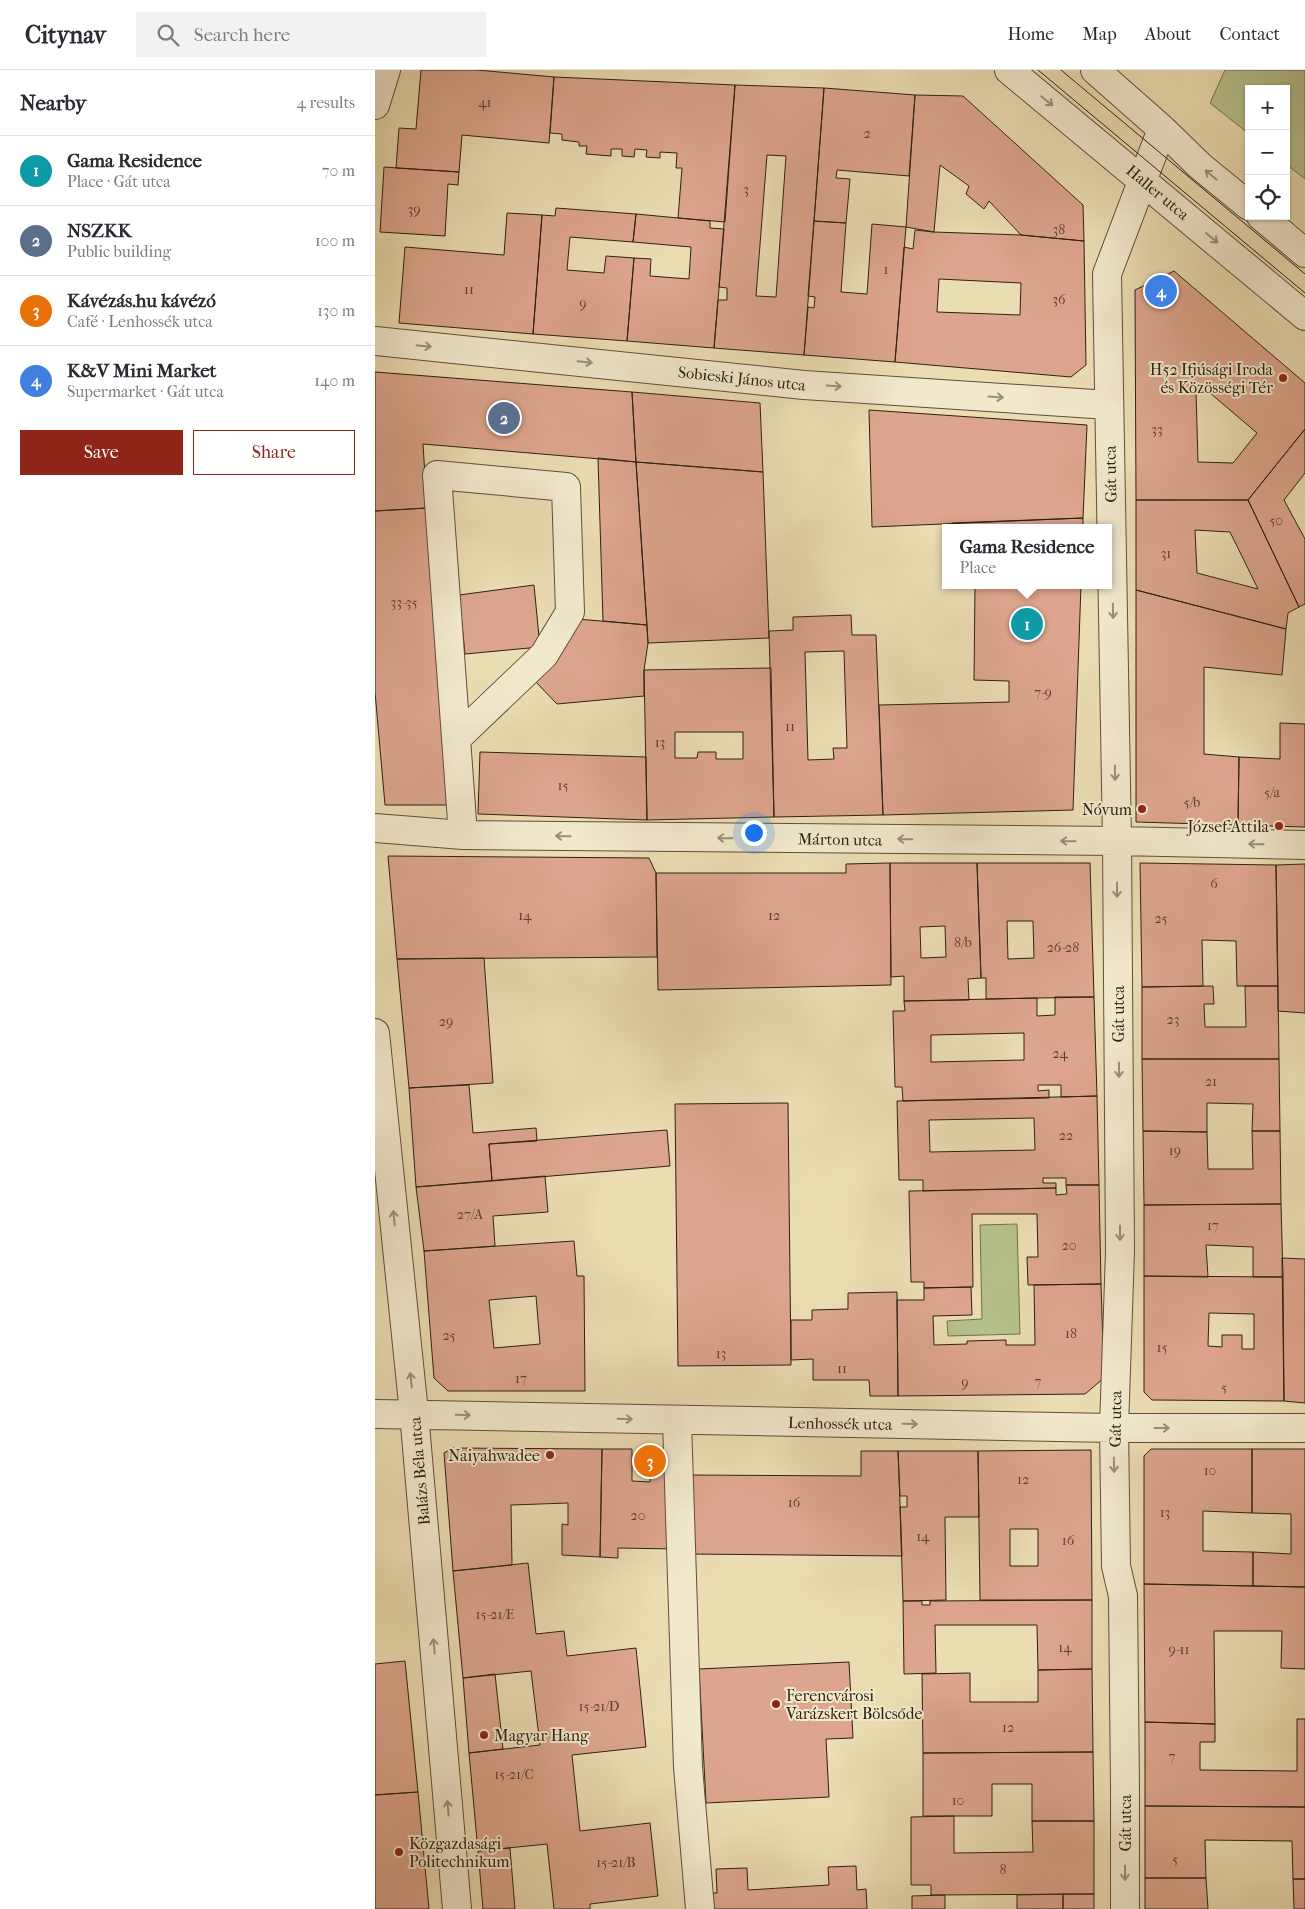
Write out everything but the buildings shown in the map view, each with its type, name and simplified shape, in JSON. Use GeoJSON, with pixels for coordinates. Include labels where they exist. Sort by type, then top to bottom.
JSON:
{"type":"FeatureCollection","features":[{"type":"Feature","properties":{"kind":"street"},"geometry":{"type":"LineString","coordinates":[[375,105],[385,70]]}},
{"type":"Feature","properties":{"kind":"street","name":"Haller utca"},"geometry":{"type":"LineString","coordinates":[[1009,70],[1305,316]]}},
{"type":"Feature","properties":{"kind":"street"},"geometry":{"type":"LineString","coordinates":[[1095,70],[1162,129],[1200,166],[1245,203]]}},
{"type":"Feature","properties":{"kind":"street","name":"Gát utca"},"geometry":{"type":"LineString","coordinates":[[1111,524],[1107,274],[1162,129]]}},
{"type":"Feature","properties":{"kind":"street"},"geometry":{"type":"LineString","coordinates":[[1266,220],[1305,253]]}},
{"type":"Feature","properties":{"kind":"street","name":"Sobieski János utca"},"geometry":{"type":"LineString","coordinates":[[375,341],[804,384],[1109,405]]}},
{"type":"Feature","properties":{"kind":"street"},"geometry":{"type":"LineString","coordinates":[[456,739],[544,655],[570,612],[566,487],[437,475],[456,739],[463,835]]}},
{"type":"Feature","properties":{"kind":"street","name":"Gát utca"},"geometry":{"type":"LineString","coordinates":[[1112,568],[1117,841],[1120,1251],[1114,1428],[1116,1566],[1123,1596],[1125,1909]]}},
{"type":"Feature","properties":{"kind":"street","name":"Márton utca"},"geometry":{"type":"LineString","coordinates":[[375,828],[463,835],[1117,841],[1305,845]]}},
{"type":"Feature","properties":{"kind":"street","name":"Balázs Béla utca"},"geometry":{"type":"LineString","coordinates":[[375,1033],[414,1413],[457,1909]]}},
{"type":"Feature","properties":{"kind":"street","name":"Lenhossék utca"},"geometry":{"type":"LineString","coordinates":[[375,1414],[414,1413],[677,1421],[1114,1428],[1305,1428]]}},
{"type":"Feature","properties":{"kind":"street"},"geometry":{"type":"LineString","coordinates":[[677,1421],[688,1767],[700,1909]]}},
{"type":"Feature","properties":{"kind":"green space"},"geometry":{"type":"Polygon","coordinates":[[[1225,70],[1305,70],[1305,179],[1290,167],[1290,85],[1245,85],[1245,131],[1210,103],[1225,70]]]}},
{"type":"Feature","properties":{"kind":"green space"},"geometry":{"type":"Polygon","coordinates":[[[1017,1224],[1020,1334],[948,1336],[947,1321],[982,1319],[980,1225],[1017,1224]]]}},
{"type":"Feature","properties":{"kind":"tram line"},"geometry":{"type":"LineString","coordinates":[[1038,70],[1305,293]]}},
{"type":"Feature","properties":{"kind":"tram line"},"geometry":{"type":"LineString","coordinates":[[1061,70],[1305,274]]}},
{"type":"Feature","properties":{"kind":"place","name":"K&V Mini Market"},"geometry":{"type":"Point","coordinates":[1161,291]}},
{"type":"Feature","properties":{"kind":"place","name":"H52 Ifjúsági Iroda és Közösségi Tér"},"geometry":{"type":"Point","coordinates":[1283,378]}},
{"type":"Feature","properties":{"kind":"place","name":"NSZKK"},"geometry":{"type":"Point","coordinates":[504,418]}},
{"type":"Feature","properties":{"kind":"place","name":"Gama Residence"},"geometry":{"type":"Point","coordinates":[1027,624]}},
{"type":"Feature","properties":{"kind":"place","name":"Nóvum"},"geometry":{"type":"Point","coordinates":[1142,809]}},
{"type":"Feature","properties":{"kind":"place","name":"József Attila"},"geometry":{"type":"Point","coordinates":[1279,826]}},
{"type":"Feature","properties":{"kind":"place","name":"Naiyahwadee"},"geometry":{"type":"Point","coordinates":[550,1455]}},
{"type":"Feature","properties":{"kind":"place","name":"Kávézás.hu kávézó"},"geometry":{"type":"Point","coordinates":[650,1461]}},
{"type":"Feature","properties":{"kind":"place","name":"Ferencvárosi Varázskert Bölcsőde"},"geometry":{"type":"Point","coordinates":[776,1704]}},
{"type":"Feature","properties":{"kind":"place","name":"Magyar Hang"},"geometry":{"type":"Point","coordinates":[484,1735]}},
{"type":"Feature","properties":{"kind":"place","name":"Közgazdasági Politechnikum"},"geometry":{"type":"Point","coordinates":[399,1852]}}]}
